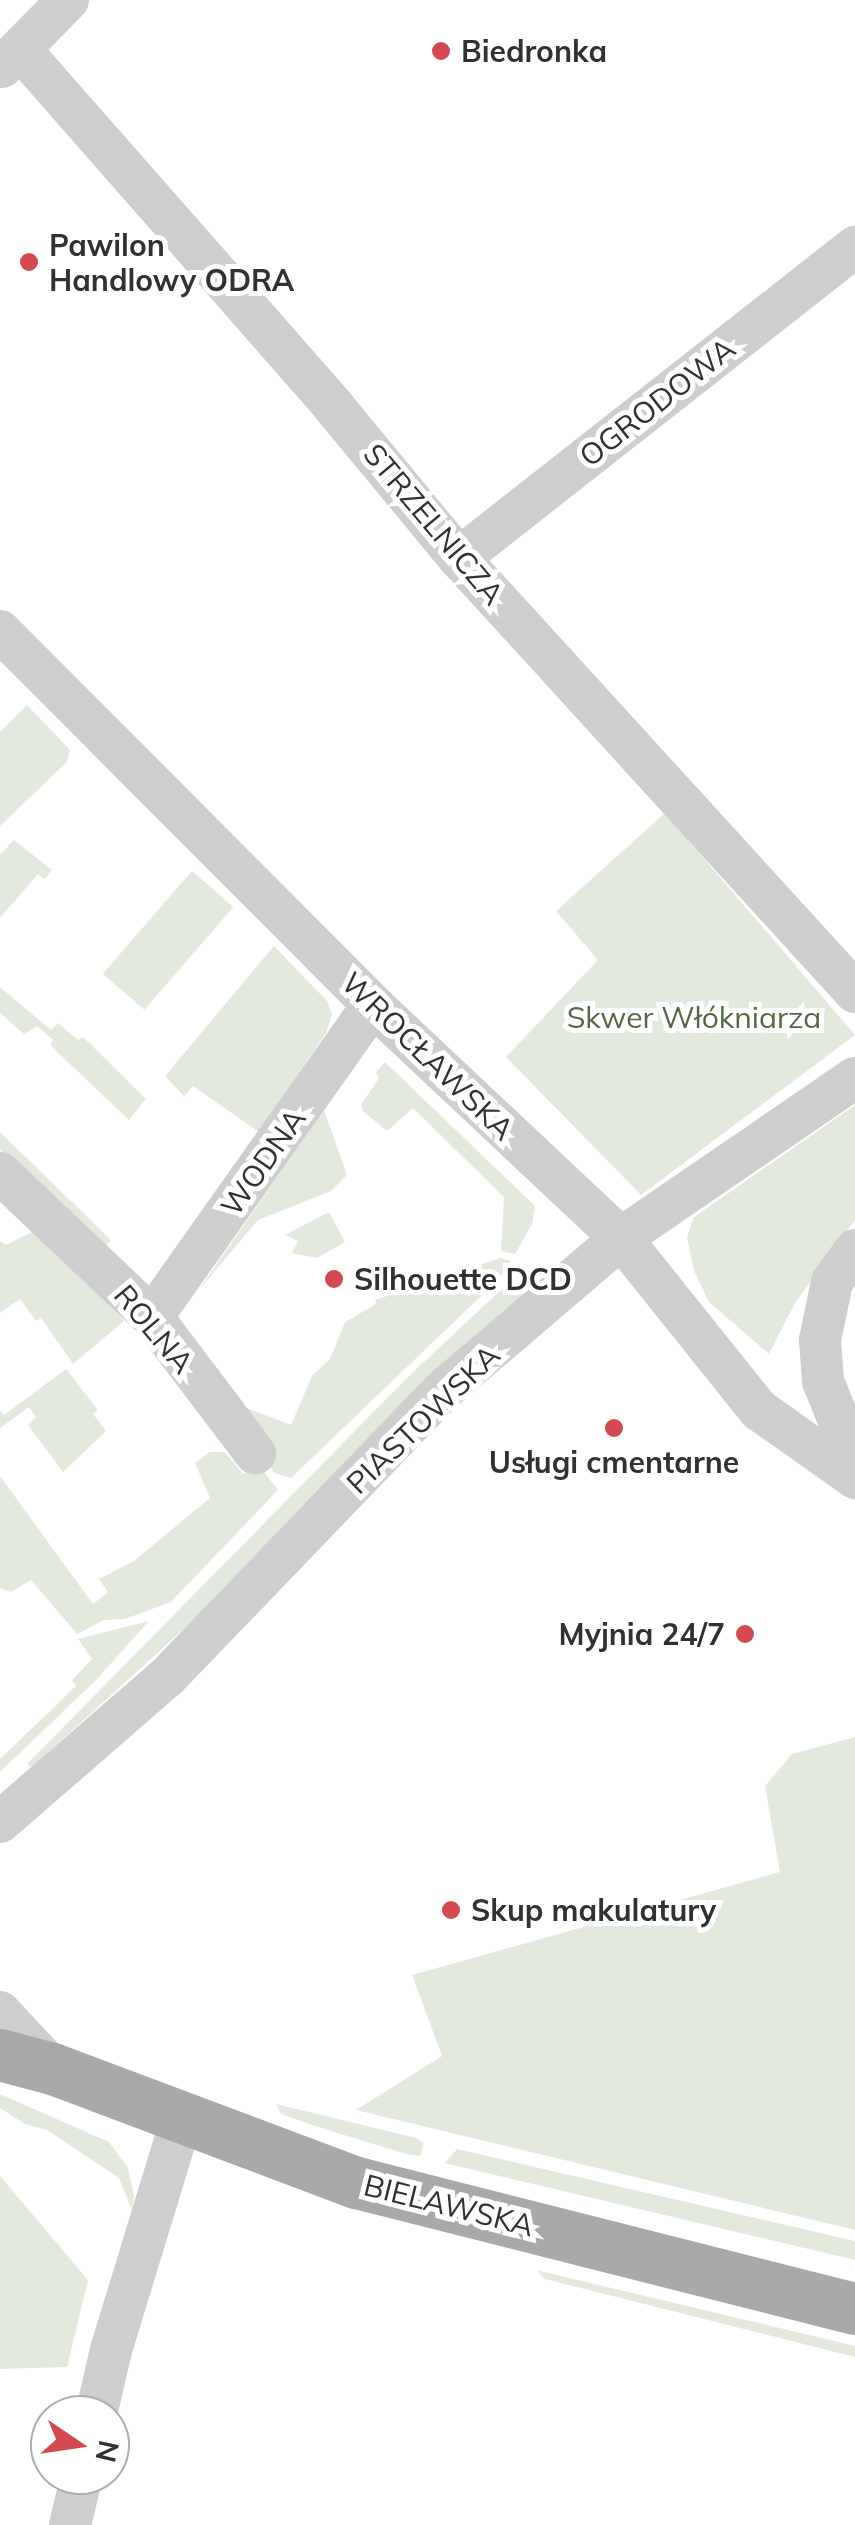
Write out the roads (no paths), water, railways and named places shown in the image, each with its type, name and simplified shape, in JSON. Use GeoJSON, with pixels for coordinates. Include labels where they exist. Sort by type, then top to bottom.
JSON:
{"type":"FeatureCollection","features":[{"type":"Feature","properties":{"kind":"main road","name":"BIELAWSKA"},"geometry":{"type":"LineString","coordinates":[[0,2043],[52,2069]]}},
{"type":"Feature","properties":{"kind":"main road","name":"BIELAWSKA"},"geometry":{"type":"LineString","coordinates":[[0,2055],[52,2069],[357,2182],[855,2308]]}},
{"type":"Feature","properties":{"kind":"street"},"geometry":{"type":"LineString","coordinates":[[10,59],[58,3]]}},
{"type":"Feature","properties":{"kind":"street","name":"STRZELNICZA"},"geometry":{"type":"LineString","coordinates":[[10,59],[334,407],[459,558],[855,992]]}},
{"type":"Feature","properties":{"kind":"street","name":"OGRODOWA"},"geometry":{"type":"LineString","coordinates":[[459,558],[855,247]]}},
{"type":"Feature","properties":{"kind":"street","name":"WROCŁAWSKA"},"geometry":{"type":"LineString","coordinates":[[0,632],[378,1010],[620,1238],[759,1410],[855,1478]]}},
{"type":"Feature","properties":{"kind":"street","name":"WODNA"},"geometry":{"type":"LineString","coordinates":[[152,1317],[360,1023],[378,1010]]}},
{"type":"Feature","properties":{"kind":"street","name":"PIASTOWSKA"},"geometry":{"type":"LineString","coordinates":[[8,1811],[167,1677],[441,1392],[620,1238],[855,1078]]}},
{"type":"Feature","properties":{"kind":"street","name":"ROLNA"},"geometry":{"type":"LineString","coordinates":[[0,1173],[152,1317],[255,1453]]}},
{"type":"Feature","properties":{"kind":"street"},"geometry":{"type":"LineString","coordinates":[[855,1250],[832,1282],[820,1340],[823,1382],[855,1461]]}},
{"type":"Feature","properties":{"kind":"street"},"geometry":{"type":"LineString","coordinates":[[0,1844],[8,1811]]}},
{"type":"Feature","properties":{"kind":"street"},"geometry":{"type":"LineString","coordinates":[[0,2012],[52,2069]]}},
{"type":"Feature","properties":{"kind":"street"},"geometry":{"type":"LineString","coordinates":[[102,2395],[182,2118]]}},
{"type":"Feature","properties":{"kind":"street"},"geometry":{"type":"LineString","coordinates":[[70,2525],[77,2495]]}},
{"type":"Feature","properties":{"kind":"place","name":"Biedronka"},"geometry":{"type":"Point","coordinates":[441,51]}},
{"type":"Feature","properties":{"kind":"place","name":"Pawilon Handlowy ODRA"},"geometry":{"type":"Point","coordinates":[29,262]}},
{"type":"Feature","properties":{"kind":"place","name":"Silhouette DCD"},"geometry":{"type":"Point","coordinates":[334,1279]}},
{"type":"Feature","properties":{"kind":"place","name":"Usługi cmentarne"},"geometry":{"type":"Point","coordinates":[614,1428]}},
{"type":"Feature","properties":{"kind":"place","name":"Myjnia 24/7"},"geometry":{"type":"Point","coordinates":[745,1634]}},
{"type":"Feature","properties":{"kind":"place","name":"Skup makulatury"},"geometry":{"type":"Point","coordinates":[451,1910]}},
{"type":"Feature","properties":{"kind":"park label","name":"Skwer Włókniarza"},"geometry":{"type":"Point","coordinates":[694,1017]}}]}
